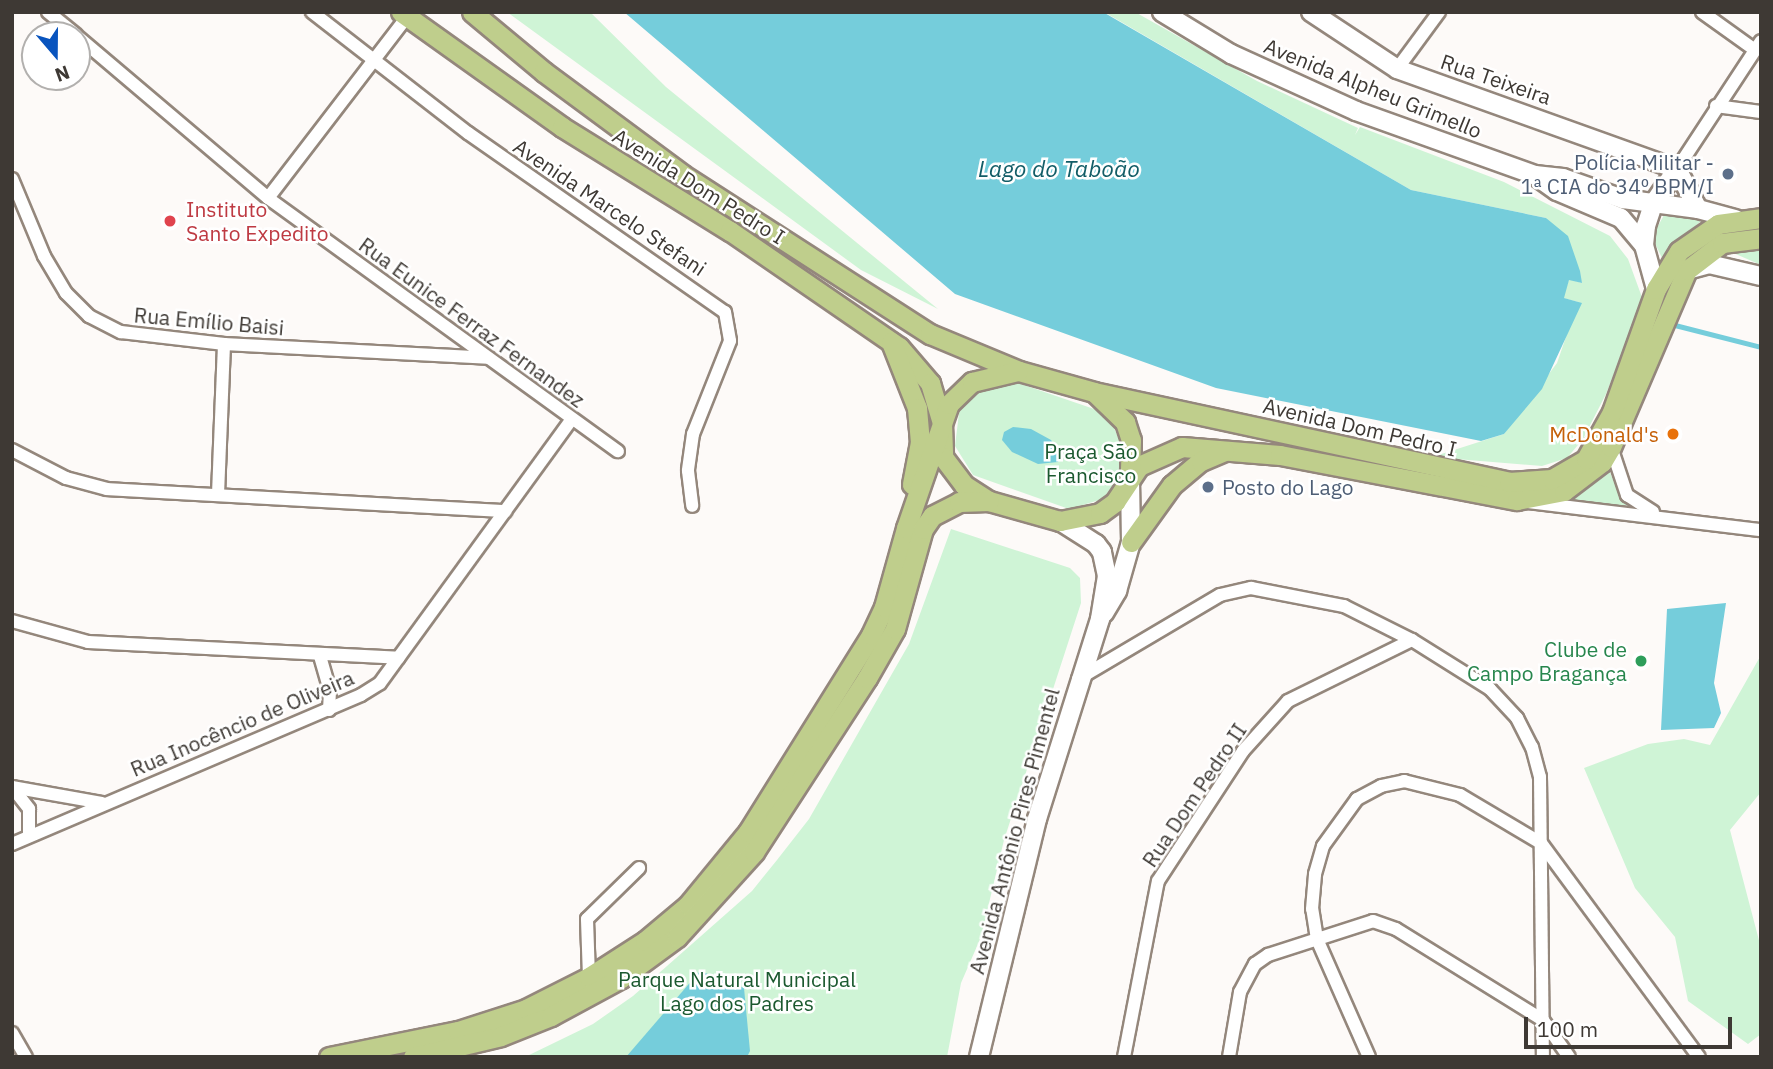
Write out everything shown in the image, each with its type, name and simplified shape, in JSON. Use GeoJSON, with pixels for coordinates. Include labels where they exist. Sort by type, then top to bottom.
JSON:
{"type":"FeatureCollection","features":[{"type":"Feature","properties":{"kind":"main road","name":"Avenida Dom Pedro I"},"geometry":{"type":"LineString","coordinates":[[472,12],[544,72],[684,175],[891,313],[1019,371],[1094,392],[1509,482],[1530,483],[1569,471],[1606,442]]}},
{"type":"Feature","properties":{"kind":"main road","name":"Avenida Dom Pedro I"},"geometry":{"type":"LineString","coordinates":[[404,14],[562,127],[740,238],[891,341],[926,374],[942,423],[941,443],[949,469],[989,501],[1060,520],[1100,513],[1115,502],[1130,476],[1150,459],[1170,449],[1228,449],[1517,500],[1564,491],[1602,462],[1606,442]]}},
{"type":"Feature","properties":{"kind":"main road"},"geometry":{"type":"LineString","coordinates":[[1606,442],[1656,289],[1679,251],[1701,232],[1736,219],[1761,218]]}},
{"type":"Feature","properties":{"kind":"main road"},"geometry":{"type":"LineString","coordinates":[[1606,442],[1687,270],[1722,243],[1761,238]]}},
{"type":"Feature","properties":{"kind":"main road"},"geometry":{"type":"LineString","coordinates":[[891,341],[911,387],[920,425],[906,528]]}},
{"type":"Feature","properties":{"kind":"main road","name":"Avenida Dom Pedro I"},"geometry":{"type":"LineString","coordinates":[[942,423],[955,396],[972,382],[1019,371]]}},
{"type":"Feature","properties":{"kind":"main road","name":"Avenida Dom Pedro I"},"geometry":{"type":"LineString","coordinates":[[1094,392],[1125,422],[1131,440],[1130,476]]}},
{"type":"Feature","properties":{"kind":"main road"},"geometry":{"type":"LineString","coordinates":[[329,1057],[458,1031],[526,1009],[589,977],[645,941],[688,905],[748,832],[871,635],[884,607],[906,528],[942,423]]}},
{"type":"Feature","properties":{"kind":"main road"},"geometry":{"type":"LineString","coordinates":[[1131,542],[1172,485],[1200,461],[1228,449]]}},
{"type":"Feature","properties":{"kind":"main road"},"geometry":{"type":"LineString","coordinates":[[414,1057],[501,1036],[551,1016],[610,985],[677,937],[754,852],[867,678],[900,614],[923,529],[932,516],[959,502],[989,501]]}},
{"type":"Feature","properties":{"kind":"street","name":"Avenida Marcelo Stefani"},"geometry":{"type":"LineString","coordinates":[[312,12],[468,133],[725,312],[730,341],[694,433],[688,471],[692,506]]}},
{"type":"Feature","properties":{"kind":"street","name":"Avenida Alpheu Grimello"},"geometry":{"type":"LineString","coordinates":[[1162,12],[1289,83],[1535,175],[1558,191],[1621,218],[1644,245]]}},
{"type":"Feature","properties":{"kind":"street","name":"Rua Teixeira"},"geometry":{"type":"LineString","coordinates":[[1311,12],[1397,69],[1677,169]]}},
{"type":"Feature","properties":{"kind":"street"},"geometry":{"type":"LineString","coordinates":[[1397,69],[1439,12]]}},
{"type":"Feature","properties":{"kind":"street"},"geometry":{"type":"LineString","coordinates":[[1656,289],[1644,245],[1654,204],[1758,45],[1702,12]]}},
{"type":"Feature","properties":{"kind":"street"},"geometry":{"type":"LineString","coordinates":[[268,198],[373,60],[404,14]]}},
{"type":"Feature","properties":{"kind":"street","name":"Rua Eunice Ferraz Fernandez"},"geometry":{"type":"LineString","coordinates":[[91,49],[268,198],[618,451]]}},
{"type":"Feature","properties":{"kind":"street"},"geometry":{"type":"LineString","coordinates":[[1716,106],[1761,112]]}},
{"type":"Feature","properties":{"kind":"street"},"geometry":{"type":"LineString","coordinates":[[1677,169],[1698,209]]}},
{"type":"Feature","properties":{"kind":"street","name":"Avenida Alpheu Grimello"},"geometry":{"type":"LineString","coordinates":[[1535,175],[1563,178],[1623,199],[1698,209],[1736,219]]}},
{"type":"Feature","properties":{"kind":"street","name":"Rua Emílio Baisi"},"geometry":{"type":"LineString","coordinates":[[12,179],[44,256],[66,293],[89,316],[144,337],[224,344],[489,358]]}},
{"type":"Feature","properties":{"kind":"street"},"geometry":{"type":"LineString","coordinates":[[1687,270],[1709,264],[1761,276]]}},
{"type":"Feature","properties":{"kind":"street"},"geometry":{"type":"LineString","coordinates":[[218,494],[224,344]]}},
{"type":"Feature","properties":{"kind":"street","name":"Rua Inocêncio de Oliveira"},"geometry":{"type":"LineString","coordinates":[[12,844],[103,803],[329,710],[380,683],[572,419]]}},
{"type":"Feature","properties":{"kind":"street"},"geometry":{"type":"LineString","coordinates":[[1606,442],[1628,495],[1659,516]]}},
{"type":"Feature","properties":{"kind":"street"},"geometry":{"type":"LineString","coordinates":[[12,450],[66,478],[107,489],[505,512]]}},
{"type":"Feature","properties":{"kind":"street","name":"Avenida Antônio Pires Pimentel"},"geometry":{"type":"LineString","coordinates":[[1100,619],[1117,591],[1131,542],[1130,476]]}},
{"type":"Feature","properties":{"kind":"street"},"geometry":{"type":"LineString","coordinates":[[1517,500],[1576,510],[1659,516],[1761,530]]}},
{"type":"Feature","properties":{"kind":"street","name":"Avenida Antônio Pires Pimentel"},"geometry":{"type":"LineString","coordinates":[[979,1057],[1037,819],[1078,680],[1100,619],[1107,576],[1102,552],[1060,520]]}},
{"type":"Feature","properties":{"kind":"street"},"geometry":{"type":"LineString","coordinates":[[1078,680],[1234,589],[1344,606],[1412,640],[1490,689],[1517,718],[1532,747],[1539,777],[1543,1057]]}},
{"type":"Feature","properties":{"kind":"street"},"geometry":{"type":"LineString","coordinates":[[12,621],[88,642],[399,658]]}},
{"type":"Feature","properties":{"kind":"street","name":"Rua Dom Pedro II"},"geometry":{"type":"LineString","coordinates":[[1124,1057],[1158,881],[1244,751],[1288,701],[1412,640]]}},
{"type":"Feature","properties":{"kind":"street"},"geometry":{"type":"LineString","coordinates":[[320,656],[330,691],[329,710]]}},
{"type":"Feature","properties":{"kind":"street"},"geometry":{"type":"LineString","coordinates":[[1368,1057],[1317,939],[1312,909],[1323,846],[1356,799],[1381,786],[1404,781],[1436,786],[1541,843],[1699,1057]]}},
{"type":"Feature","properties":{"kind":"street"},"geometry":{"type":"LineString","coordinates":[[29,836],[29,810],[12,787],[103,803]]}},
{"type":"Feature","properties":{"kind":"street"},"geometry":{"type":"LineString","coordinates":[[589,977],[587,919],[639,867]]}},
{"type":"Feature","properties":{"kind":"street"},"geometry":{"type":"LineString","coordinates":[[1229,1057],[1246,975],[1268,955],[1358,924],[1386,924],[1543,1020],[1569,1057]]}},
{"type":"Feature","properties":{"kind":"street"},"geometry":{"type":"LineString","coordinates":[[12,1033],[26,1057]]}},
{"type":"Feature","properties":{"kind":"green space"},"geometry":{"type":"Polygon","coordinates":[[[507,12],[590,12],[666,87],[938,309],[861,270],[507,12]]]}},
{"type":"Feature","properties":{"kind":"green space"},"geometry":{"type":"Polygon","coordinates":[[[1104,12],[1135,12],[1257,81],[1358,128],[1355,135],[1360,127],[1504,182],[1610,236],[1628,259],[1643,300],[1606,394],[1583,439],[1567,458],[1542,466],[1432,457],[1504,434],[1557,363],[1578,302],[1563,298],[1569,279],[1582,283],[1546,218],[1411,190],[1104,12]]]}},
{"type":"Feature","properties":{"kind":"green space"},"geometry":{"type":"Polygon","coordinates":[[[1664,215],[1703,219],[1662,258],[1652,237],[1664,215]]]}},
{"type":"Feature","properties":{"kind":"green space"},"geometry":{"type":"Polygon","coordinates":[[[1761,245],[1761,265],[1731,252],[1732,249],[1761,245]]]}},
{"type":"Feature","properties":{"kind":"green space","name":"Praça São Francisco"},"geometry":{"type":"Polygon","coordinates":[[[998,382],[1015,382],[1097,410],[1111,421],[1125,453],[1123,470],[1103,499],[1069,509],[973,475],[955,446],[959,413],[968,398],[998,382]]]}},
{"type":"Feature","properties":{"kind":"green space"},"geometry":{"type":"Polygon","coordinates":[[[1606,463],[1617,489],[1632,506],[1561,501],[1606,463]]]}},
{"type":"Feature","properties":{"kind":"green space","name":"Parque Natural Municipal Lago dos Padres"},"geometry":{"type":"Polygon","coordinates":[[[951,529],[1070,568],[1080,578],[1081,603],[1004,840],[981,937],[961,983],[947,1057],[525,1057],[593,1024],[633,996],[752,891],[809,819],[909,644],[951,529]]]}},
{"type":"Feature","properties":{"kind":"green space"},"geometry":{"type":"Polygon","coordinates":[[[1761,655],[1761,792],[1730,830],[1761,948],[1761,1034],[1748,1044],[1688,1001],[1675,937],[1635,888],[1584,768],[1648,744],[1684,739],[1710,745],[1761,655]]]}},
{"type":"Feature","properties":{"kind":"water","name":"Lago do Taboão"},"geometry":{"type":"Polygon","coordinates":[[[624,12],[1103,12],[1411,190],[1546,218],[1568,236],[1580,271],[1582,283],[1569,280],[1564,298],[1582,303],[1542,389],[1504,434],[1481,441],[1216,388],[955,294],[624,12]]]}},
{"type":"Feature","properties":{"kind":"water"},"geometry":{"type":"Polygon","coordinates":[[[1013,427],[1031,429],[1051,440],[1061,454],[1058,462],[1038,464],[1012,452],[1002,440],[1004,432],[1013,427]]]}},
{"type":"Feature","properties":{"kind":"water"},"geometry":{"type":"Polygon","coordinates":[[[1726,603],[1714,683],[1721,713],[1714,728],[1661,730],[1667,609],[1726,603]]]}},
{"type":"Feature","properties":{"kind":"water"},"geometry":{"type":"Polygon","coordinates":[[[700,971],[744,988],[750,1051],[747,1057],[626,1057],[700,971]]]}},
{"type":"Feature","properties":{"kind":"waterway"},"geometry":{"type":"LineString","coordinates":[[1675,325],[1761,347]]}},
{"type":"Feature","properties":{"kind":"place","name":"Polícia Militar - 1ª CIA do 34º BPM/I"},"geometry":{"type":"Point","coordinates":[1728,174]}},
{"type":"Feature","properties":{"kind":"place","name":"Instituto Santo Expedito"},"geometry":{"type":"Point","coordinates":[170,221]}},
{"type":"Feature","properties":{"kind":"place","name":"McDonald's"},"geometry":{"type":"Point","coordinates":[1673,434]}},
{"type":"Feature","properties":{"kind":"place","name":"Posto do Lago"},"geometry":{"type":"Point","coordinates":[1208,487]}},
{"type":"Feature","properties":{"kind":"place","name":"Clube de Campo Bragança"},"geometry":{"type":"Point","coordinates":[1641,661]}}]}
